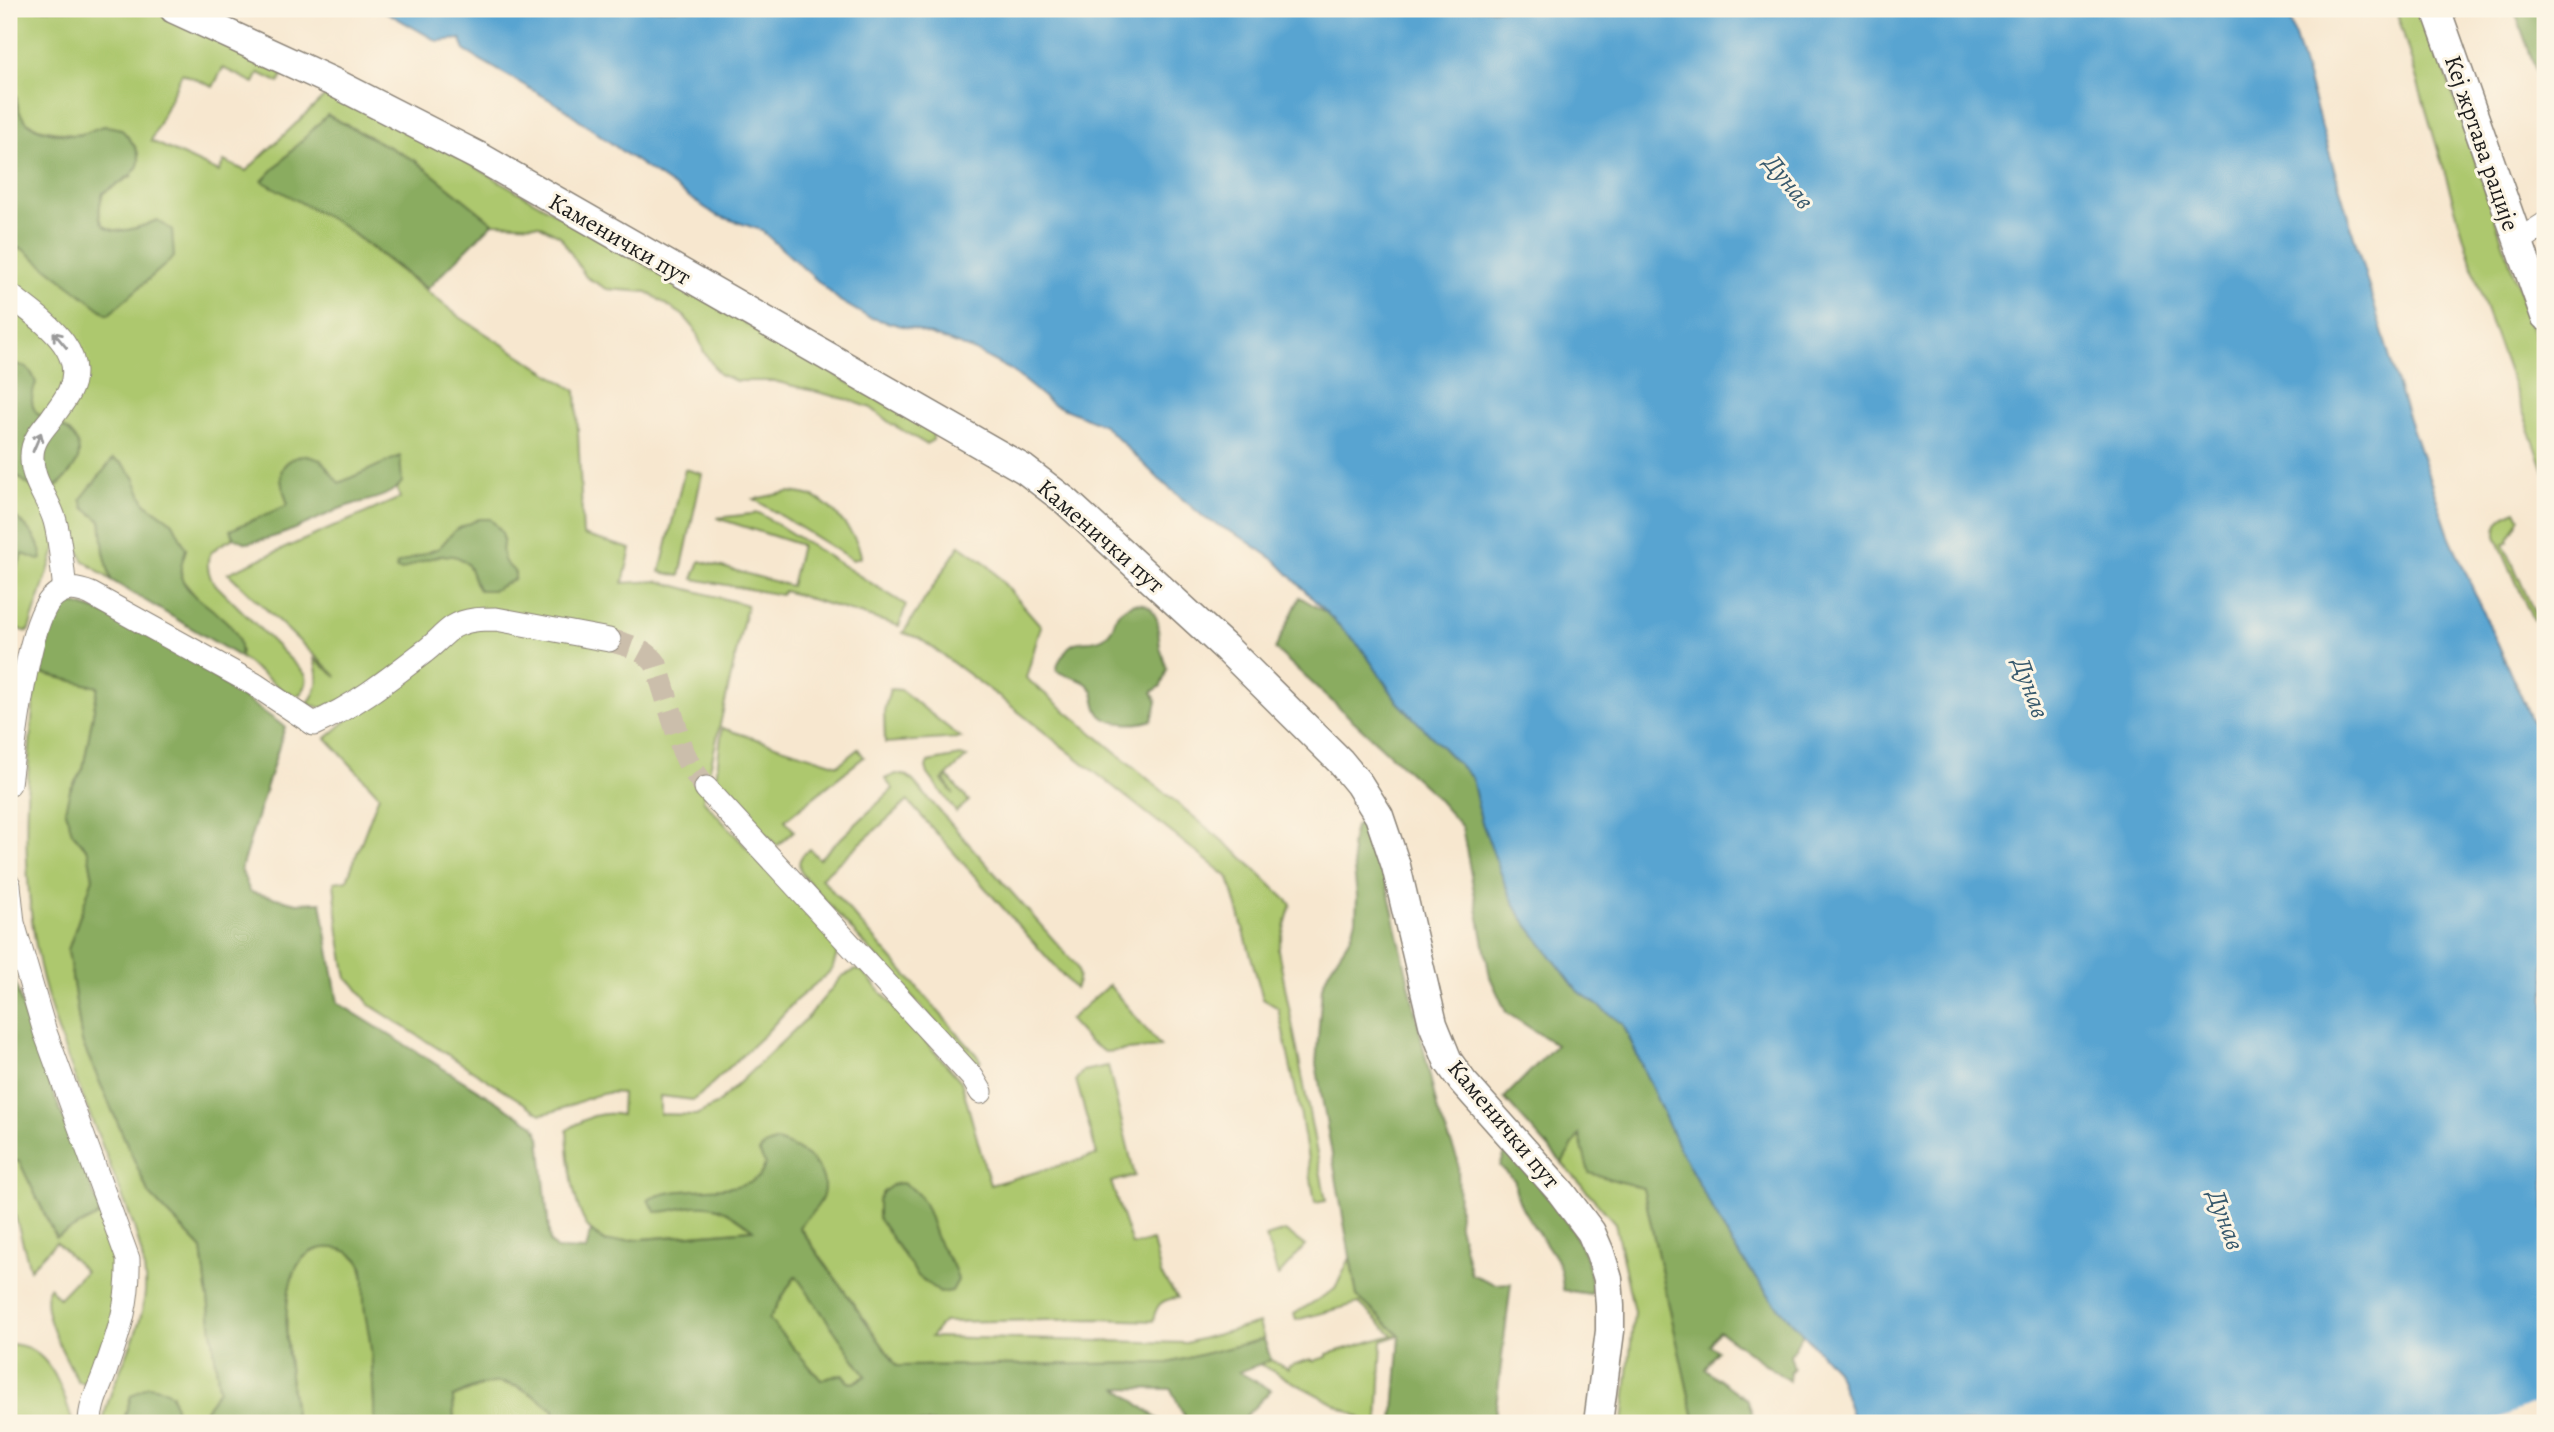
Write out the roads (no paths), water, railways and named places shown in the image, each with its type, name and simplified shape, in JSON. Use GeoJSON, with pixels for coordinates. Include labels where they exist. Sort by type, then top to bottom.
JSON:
{"type":"FeatureCollection","features":[{"type":"Feature","properties":{"kind":"main road","name":"Каменички пут"},"geometry":{"type":"LineString","coordinates":[[174,9],[335,83],[478,156],[1024,469],[1067,502],[1265,686],[1340,761],[1359,784],[1379,816],[1396,866],[1433,1024],[1448,1061],[1462,1082],[1561,1192],[1591,1232],[1608,1279],[1610,1306],[1610,1331],[1598,1423]]}},
{"type":"Feature","properties":{"kind":"main road","name":"Кеј жртава рације"},"geometry":{"type":"LineString","coordinates":[[2436,9],[2545,316]]}},
{"type":"Feature","properties":{"kind":"street"},"geometry":{"type":"LineString","coordinates":[[2517,242],[2545,224]]}},
{"type":"Feature","properties":{"kind":"street"},"geometry":{"type":"LineString","coordinates":[[12,296],[59,336],[68,348],[72,362],[69,392],[36,439],[32,455],[36,478],[55,520],[65,590]]}},
{"type":"Feature","properties":{"kind":"street"},"geometry":{"type":"LineString","coordinates":[[9,784],[18,714],[40,616],[52,598],[65,590],[78,589],[91,594],[254,684],[314,724],[341,712],[453,628],[478,618],[609,640]]}},
{"type":"Feature","properties":{"kind":"street"},"geometry":{"type":"LineString","coordinates":[[706,788],[972,1077],[981,1092]]}},
{"type":"Feature","properties":{"kind":"street"},"geometry":{"type":"LineString","coordinates":[[9,885],[13,923],[45,1032],[128,1259],[129,1290],[124,1317],[90,1408],[90,1423]]}},
{"type":"Feature","properties":{"kind":"water","name":"Дунав"},"geometry":{"type":"Polygon","coordinates":[[[381,9],[2287,9],[2401,396],[2449,535],[2545,750],[2545,1423],[1855,1423],[1836,1370],[1774,1302],[1733,1246],[1678,1146],[1623,1024],[1577,990],[1520,915],[1506,887],[1481,820],[1472,778],[1398,702],[1362,649],[1276,561],[1241,537],[1206,519],[1161,481],[1104,425],[1052,404],[1011,370],[973,350],[917,330],[868,317],[840,301],[761,230],[716,215],[562,107],[465,51],[461,39],[437,41],[381,9]]]}},
{"type":"Feature","properties":{"kind":"tunnel"},"geometry":{"type":"LineString","coordinates":[[609,640],[641,651],[656,664],[683,751],[706,788]]}}]}
